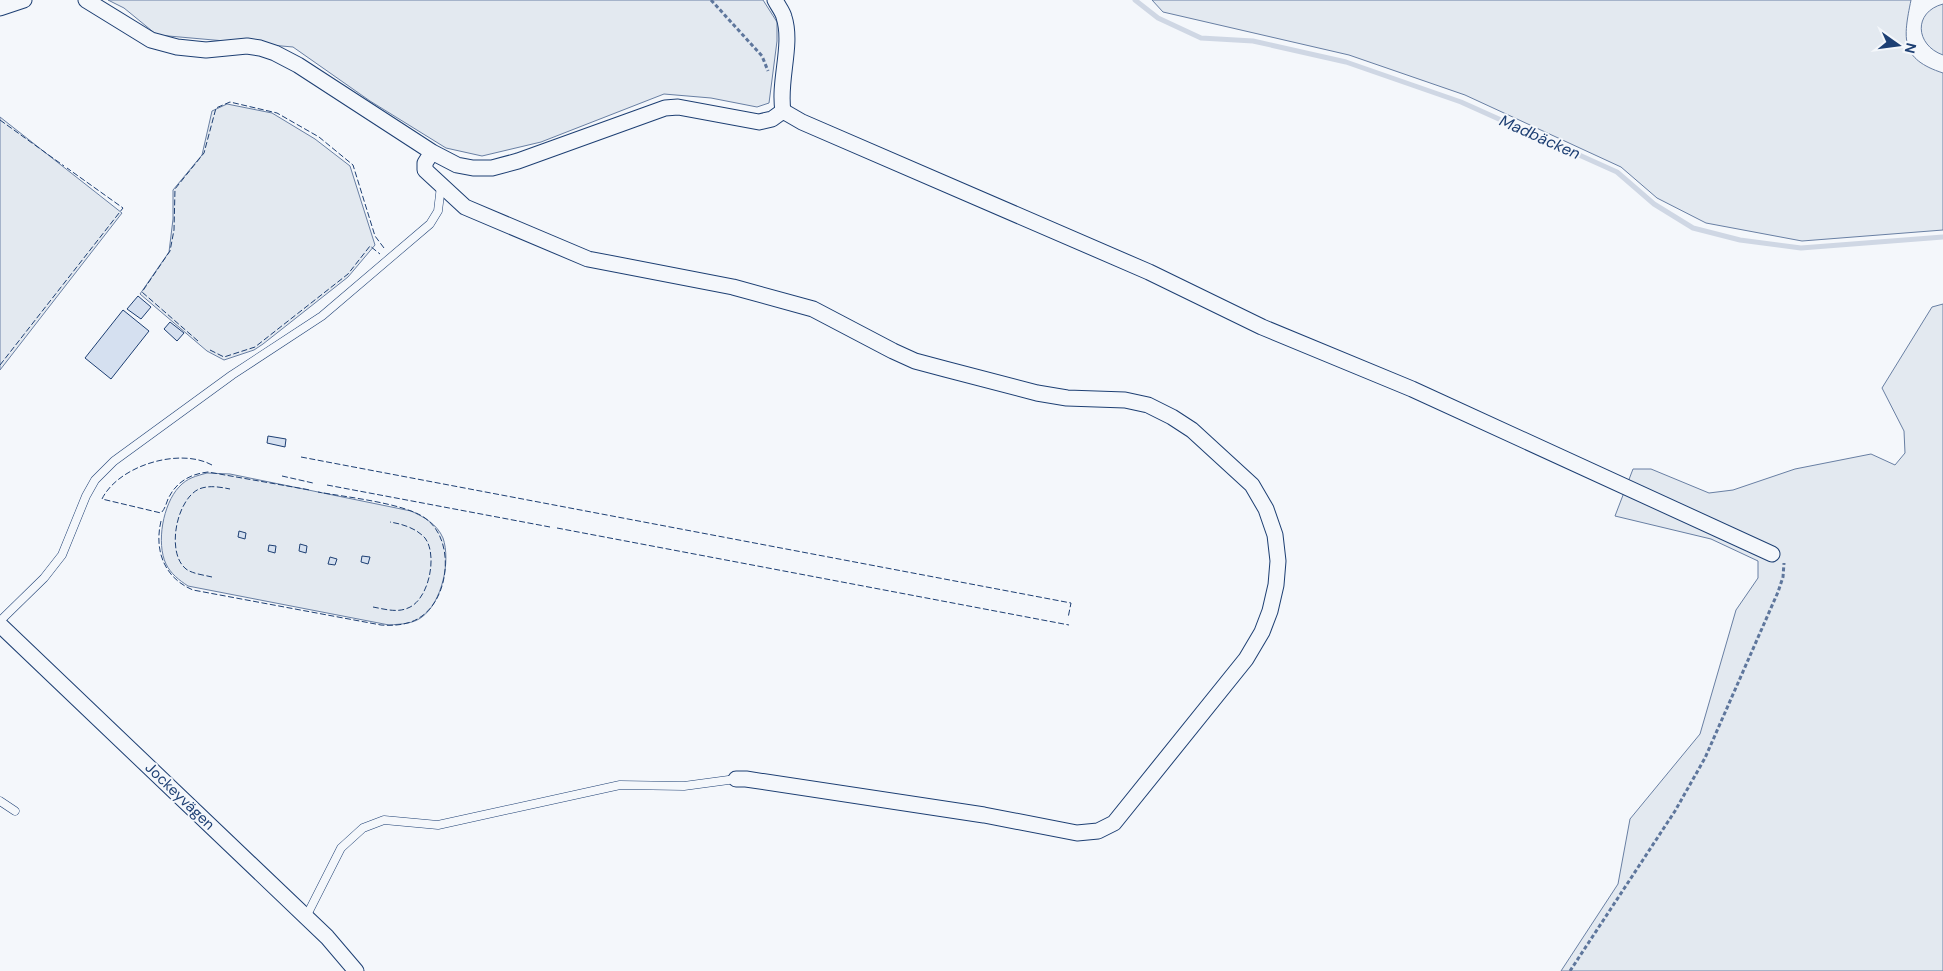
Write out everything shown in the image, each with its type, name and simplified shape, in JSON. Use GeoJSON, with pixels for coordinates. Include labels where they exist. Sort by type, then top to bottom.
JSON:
{"type":"FeatureCollection","features":[{"type":"Feature","properties":{"kind":"street"},"geometry":{"type":"LineString","coordinates":[[0,8],[24,0]]}},
{"type":"Feature","properties":{"kind":"street"},"geometry":{"type":"LineString","coordinates":[[86,0],[151,40],[206,50],[247,46],[275,53],[298,65],[432,152],[457,164],[473,168],[492,168],[518,161],[665,108],[678,108],[759,122],[772,119],[783,111]]}},
{"type":"Feature","properties":{"kind":"street"},"geometry":{"type":"LineString","coordinates":[[776,0],[784,17],[786,32],[781,88],[783,111]]}},
{"type":"Feature","properties":{"kind":"street"},"geometry":{"type":"LineString","coordinates":[[783,111],[802,122],[1150,272],[1262,327],[1412,389],[1772,554]]}},
{"type":"Feature","properties":{"kind":"street"},"geometry":{"type":"LineString","coordinates":[[432,152],[425,163],[425,170],[465,207],[588,259],[733,286],[813,309],[915,361],[1037,393],[1067,398],[1125,400],[1148,405],[1172,416],[1199,436],[1252,486],[1266,509],[1275,535],[1278,561],[1276,585],[1262,632],[1246,659],[1114,823],[1098,830],[1077,833],[984,815],[736,779]]}},
{"type":"Feature","properties":{"kind":"street","name":"Jockeyvägen"},"geometry":{"type":"LineString","coordinates":[[0,625],[306,917],[356,971]]}},
{"type":"Feature","properties":{"kind":"lane"},"geometry":{"type":"LineString","coordinates":[[0,621],[44,578],[62,555],[86,496],[95,480],[114,461],[232,375],[322,316],[360,286],[430,224],[438,211],[441,186]]}},
{"type":"Feature","properties":{"kind":"lane"},"geometry":{"type":"LineString","coordinates":[[306,917],[341,848],[363,828],[384,820],[438,825],[620,785],[684,786],[736,779]]}},
{"type":"Feature","properties":{"kind":"lane"},"geometry":{"type":"LineString","coordinates":[[0,801],[15,811]]}},
{"type":"Feature","properties":{"kind":"path"},"geometry":{"type":"LineString","coordinates":[[711,0],[762,56],[769,74],[781,88]]}},
{"type":"Feature","properties":{"kind":"path"},"geometry":{"type":"LineString","coordinates":[[1570,971],[1675,811],[1705,758],[1746,669],[1781,584],[1784,563],[1772,554]]}},
{"type":"Feature","properties":{"kind":"shaded area"},"geometry":{"type":"Polygon","coordinates":[[[108,0],[763,0],[777,22],[777,41],[769,103],[757,107],[711,98],[664,94],[541,142],[482,156],[446,148],[370,101],[293,47],[157,35],[124,8],[108,0]]]}},
{"type":"Feature","properties":{"kind":"shaded area"},"geometry":{"type":"Polygon","coordinates":[[[1152,0],[1911,0],[1906,37],[1908,46],[1912,54],[1919,61],[1943,73],[1943,230],[1802,241],[1706,223],[1657,198],[1621,167],[1465,95],[1349,55],[1163,12],[1152,0]]]}},
{"type":"Feature","properties":{"kind":"shaded area"},"geometry":{"type":"Polygon","coordinates":[[[1943,4],[1943,55],[1927,44],[1921,29],[1922,21],[1926,14],[1933,8],[1943,4]]]}},
{"type":"Feature","properties":{"kind":"shaded area"},"geometry":{"type":"Polygon","coordinates":[[[227,104],[272,113],[315,139],[350,166],[375,245],[348,277],[263,344],[254,350],[224,360],[207,351],[140,294],[169,252],[173,219],[173,190],[202,155],[212,111],[227,104]]]}},
{"type":"Feature","properties":{"kind":"shaded area"},"geometry":{"type":"Polygon","coordinates":[[[0,117],[122,213],[0,370],[0,117]]]}},
{"type":"Feature","properties":{"kind":"shaded area"},"geometry":{"type":"Polygon","coordinates":[[[1943,304],[1943,971],[1561,971],[1618,884],[1630,819],[1700,734],[1736,610],[1758,578],[1758,561],[1711,539],[1615,516],[1633,469],[1651,469],[1709,493],[1733,490],[1795,469],[1871,454],[1895,465],[1905,453],[1904,431],[1882,388],[1932,307],[1943,304]]]}},
{"type":"Feature","properties":{"kind":"shaded area"},"geometry":{"type":"Polygon","coordinates":[[[207,473],[230,474],[411,511],[421,516],[437,529],[443,538],[445,547],[446,558],[443,580],[435,602],[422,617],[415,621],[389,625],[188,586],[170,571],[166,564],[162,545],[163,524],[169,503],[179,487],[188,479],[207,473]]]}},
{"type":"Feature","properties":{"kind":"building"},"geometry":{"type":"Polygon","coordinates":[[[138,296],[151,307],[141,319],[127,309],[138,296]]]}},
{"type":"Feature","properties":{"kind":"building"},"geometry":{"type":"Polygon","coordinates":[[[123,310],[149,331],[111,379],[85,358],[123,310]]]}},
{"type":"Feature","properties":{"kind":"building"},"geometry":{"type":"Polygon","coordinates":[[[170,322],[184,333],[177,341],[164,329],[170,322]]]}},
{"type":"Feature","properties":{"kind":"building"},"geometry":{"type":"Polygon","coordinates":[[[268,436],[286,439],[285,447],[267,443],[268,436]]]}},
{"type":"Feature","properties":{"kind":"building"},"geometry":{"type":"Polygon","coordinates":[[[239,531],[246,533],[245,539],[238,537],[239,531]]]}},
{"type":"Feature","properties":{"kind":"building"},"geometry":{"type":"Polygon","coordinates":[[[300,544],[307,546],[306,553],[299,551],[300,544]]]}},
{"type":"Feature","properties":{"kind":"building"},"geometry":{"type":"Polygon","coordinates":[[[269,545],[276,546],[275,553],[268,551],[269,545]]]}},
{"type":"Feature","properties":{"kind":"building"},"geometry":{"type":"Polygon","coordinates":[[[362,556],[370,557],[368,564],[361,562],[362,556]]]}},
{"type":"Feature","properties":{"kind":"building"},"geometry":{"type":"Polygon","coordinates":[[[330,557],[337,559],[335,565],[328,564],[330,557]]]}},
{"type":"Feature","properties":{"kind":"waterway","name":"Madbäcken"},"geometry":{"type":"LineString","coordinates":[[1135,0],[1158,18],[1201,38],[1253,41],[1346,62],[1461,102],[1617,172],[1654,204],[1693,228],[1740,240],[1801,248],[1943,237]]}},
{"type":"Feature","properties":{"kind":"fence"},"geometry":{"type":"LineString","coordinates":[[198,341],[142,292],[170,251],[174,230],[175,189],[204,153],[216,108],[230,102],[277,113],[319,137],[353,165],[375,236],[384,248]]}},
{"type":"Feature","properties":{"kind":"fence"},"geometry":{"type":"LineString","coordinates":[[0,120],[64,166]]}},
{"type":"Feature","properties":{"kind":"fence"},"geometry":{"type":"LineString","coordinates":[[0,365],[123,208],[67,168]]}},
{"type":"Feature","properties":{"kind":"fence"},"geometry":{"type":"LineString","coordinates":[[210,350],[224,357],[255,347],[348,274],[370,246],[380,254]]}},
{"type":"Feature","properties":{"kind":"fence"},"geometry":{"type":"LineString","coordinates":[[301,457],[1071,603],[1068,618]]}},
{"type":"Feature","properties":{"kind":"fence"},"geometry":{"type":"LineString","coordinates":[[212,465],[198,460],[183,458],[151,463],[121,477],[110,487],[102,499],[161,513],[171,493],[179,484],[190,477],[208,472],[310,490]]}},
{"type":"Feature","properties":{"kind":"fence"},"geometry":{"type":"LineString","coordinates":[[282,476],[313,483]]}},
{"type":"Feature","properties":{"kind":"fence"},"geometry":{"type":"LineString","coordinates":[[327,485],[550,527]]}},
{"type":"Feature","properties":{"kind":"fence"},"geometry":{"type":"LineString","coordinates":[[212,577],[189,571],[180,561],[176,551],[176,527],[184,504],[199,489],[211,487],[230,489]]}},
{"type":"Feature","properties":{"kind":"fence"},"geometry":{"type":"LineString","coordinates":[[161,521],[159,532],[160,552],[168,571],[183,585],[193,590],[381,625],[402,624],[422,616],[431,607],[443,582],[445,553],[435,527],[425,518],[403,508],[374,501],[318,492]]}},
{"type":"Feature","properties":{"kind":"fence"},"geometry":{"type":"LineString","coordinates":[[373,607],[386,610],[408,608],[421,596],[429,576],[431,555],[425,538],[409,527],[390,522]]}},
{"type":"Feature","properties":{"kind":"fence"},"geometry":{"type":"LineString","coordinates":[[557,528],[1069,625]]}}]}
